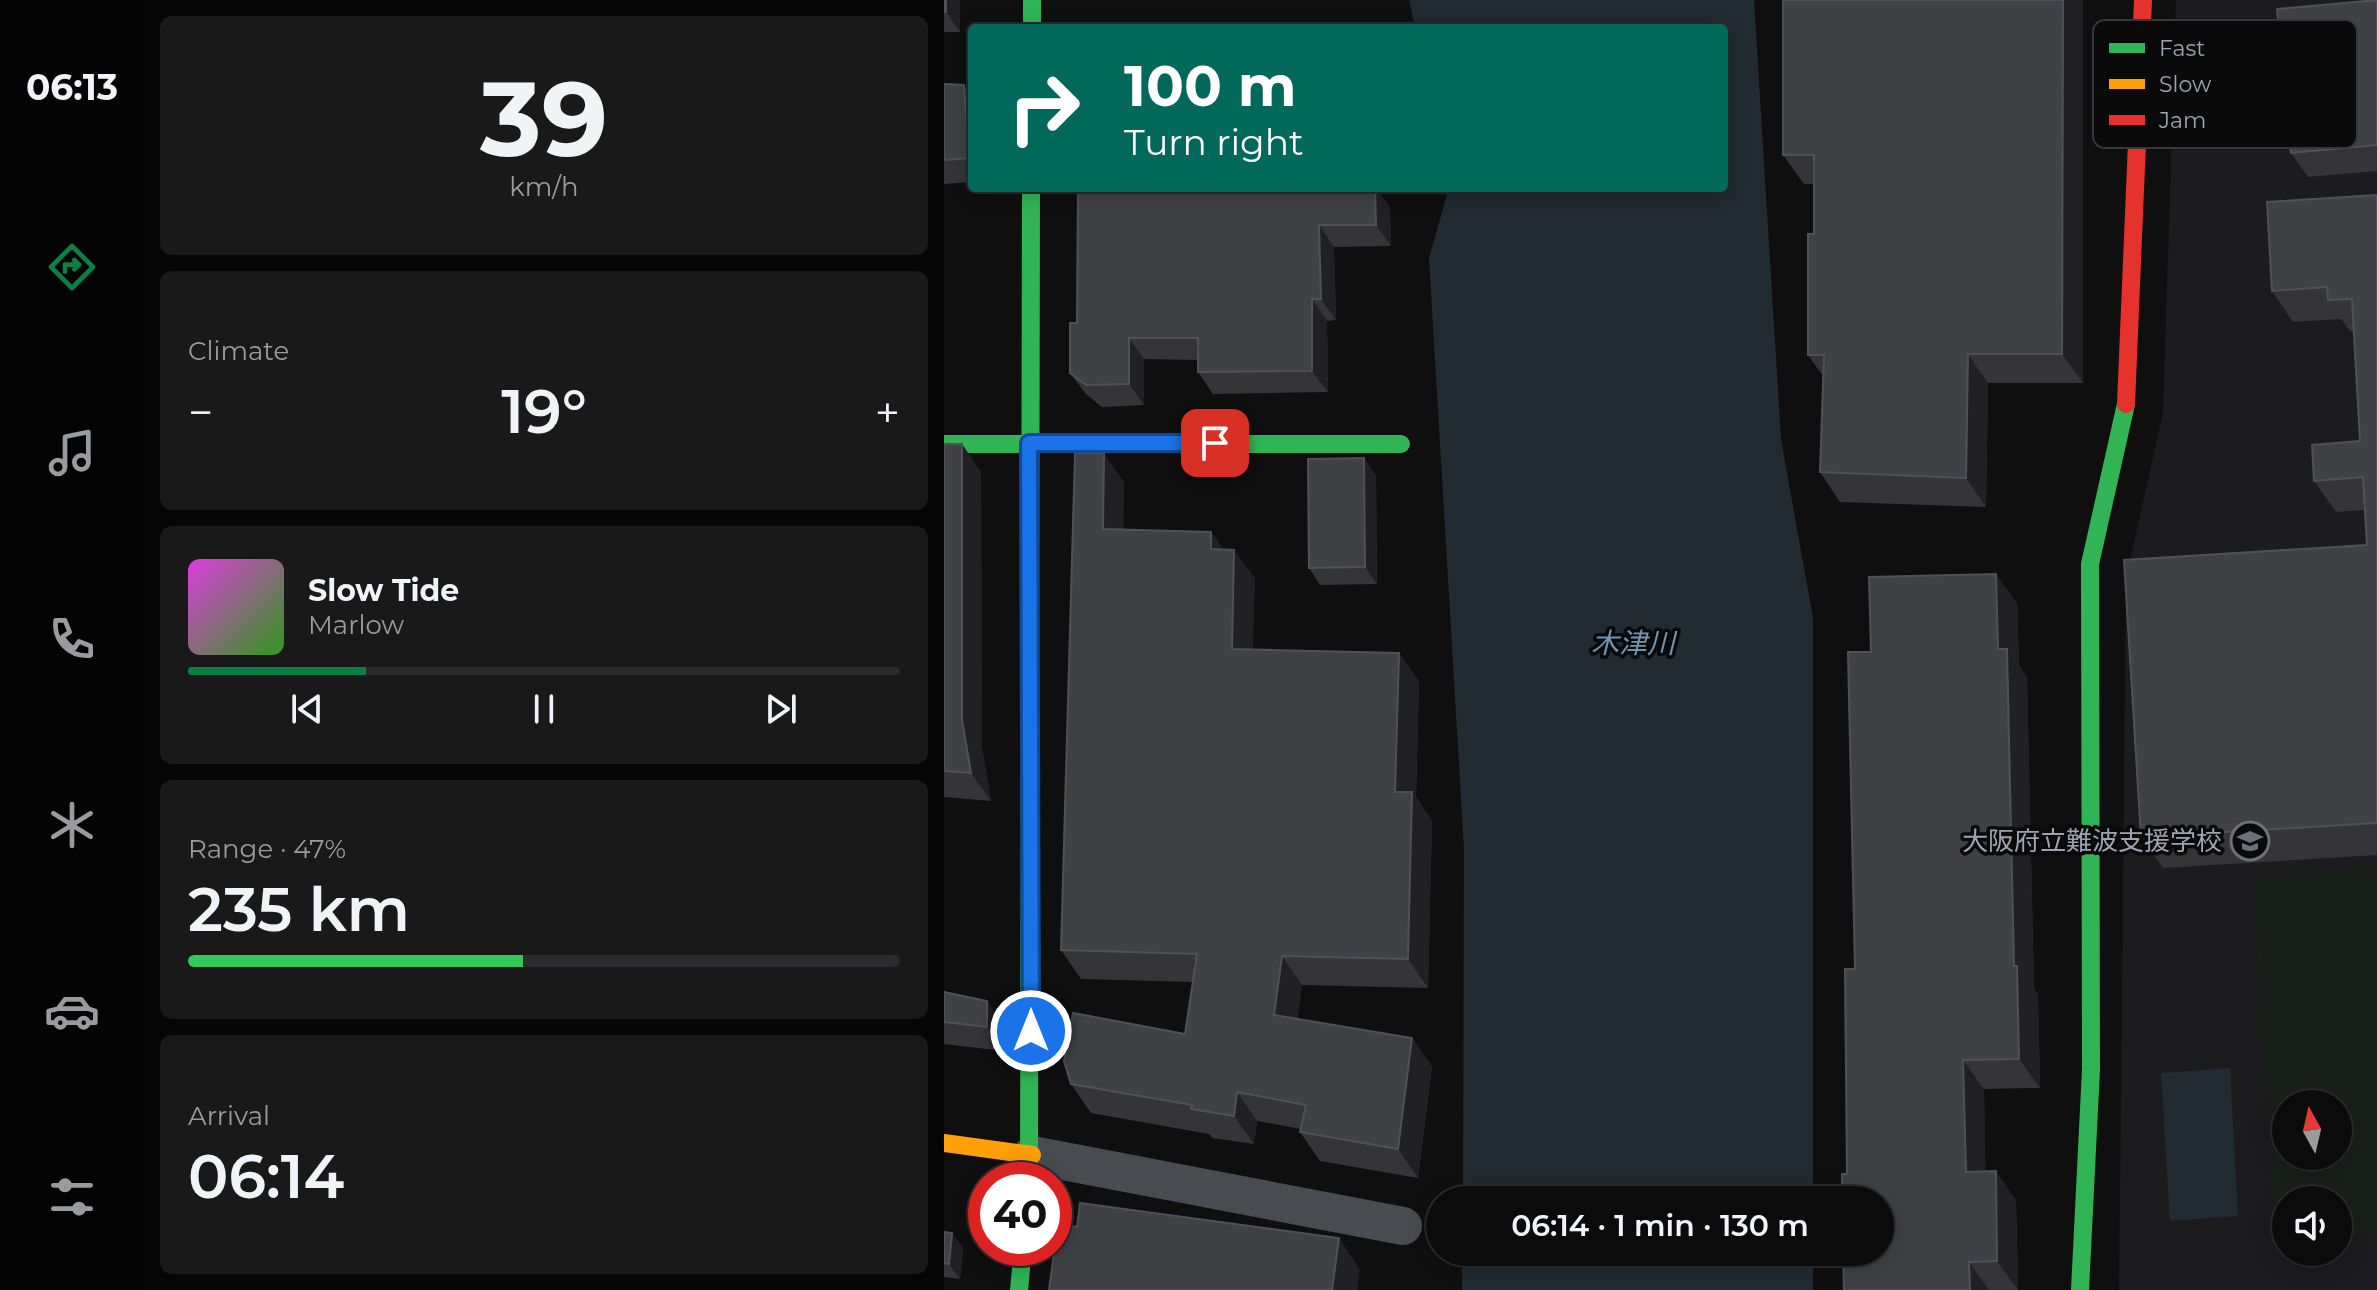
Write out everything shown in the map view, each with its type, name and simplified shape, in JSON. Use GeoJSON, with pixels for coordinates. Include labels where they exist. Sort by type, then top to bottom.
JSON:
{"type":"FeatureCollection","features":[{"type":"Feature","properties":{"kind":"street"},"geometry":{"type":"LineString","coordinates":[[1032,0],[1032,24]]}},
{"type":"Feature","properties":{"kind":"street"},"geometry":{"type":"LineString","coordinates":[[2142,20],[2143,0]]}},
{"type":"Feature","properties":{"kind":"street"},"geometry":{"type":"LineString","coordinates":[[2080,1290],[2091,1069],[2090,564],[2125,418],[2137,148]]}},
{"type":"Feature","properties":{"kind":"street"},"geometry":{"type":"LineString","coordinates":[[1030,1162],[1031,192]]}},
{"type":"Feature","properties":{"kind":"street"},"geometry":{"type":"LineString","coordinates":[[944,444],[1401,444]]}},
{"type":"Feature","properties":{"kind":"street"},"geometry":{"type":"LineString","coordinates":[[944,1143],[1012,1162]]}},
{"type":"Feature","properties":{"kind":"street"},"geometry":{"type":"LineString","coordinates":[[1072,1174],[1403,1226]]}},
{"type":"Feature","properties":{"kind":"street"},"geometry":{"type":"LineString","coordinates":[[1019,1290],[1021,1266]]}},
{"type":"Feature","properties":{"kind":"shaded area","name":"大阪府立難波支援学校"},"geometry":{"type":"Polygon","coordinates":[[[2176,0],[2377,0],[2377,1290],[2119,1290],[2126,578],[2163,413],[2171,148],[2357,148],[2357,20],[2175,20],[2176,0]]]}},
{"type":"Feature","properties":{"kind":"shaded area"},"geometry":{"type":"Polygon","coordinates":[[[2377,869],[2377,1235],[2352,1236],[2352,1186],[2272,1186],[2272,1191],[2253,877],[2377,869]]]}},
{"type":"Feature","properties":{"kind":"water","name":"木津川"},"geometry":{"type":"Polygon","coordinates":[[[1409,0],[1754,0],[1781,439],[1813,618],[1813,1186],[1463,1186],[1464,849],[1429,258],[1448,192],[1728,192],[1728,24],[1414,24],[1409,0]]]}},
{"type":"Feature","properties":{"kind":"water"},"geometry":{"type":"Polygon","coordinates":[[[2230,1068],[2238,1216],[2170,1221],[2161,1073],[2230,1068]]]}},
{"type":"Feature","properties":{"kind":"water"},"geometry":{"type":"Polygon","coordinates":[[[1462,1266],[1813,1266],[1813,1290],[1462,1290],[1462,1266]]]}},
{"type":"Feature","properties":{"kind":"building"},"geometry":{"type":"Polygon","coordinates":[[[1783,0],[2063,0],[2062,354],[1968,354],[1966,478],[1820,472],[1824,355],[1808,355],[1808,234],[1814,234],[1814,155],[1783,155],[1783,0]]]}},
{"type":"Feature","properties":{"kind":"building"},"geometry":{"type":"Polygon","coordinates":[[[2377,0],[2377,145],[2357,147],[2357,20],[2278,20],[2277,9],[2377,0]]]}},
{"type":"Feature","properties":{"kind":"building"},"geometry":{"type":"Polygon","coordinates":[[[944,84],[964,85],[968,158],[944,160],[944,84]]]}},
{"type":"Feature","properties":{"kind":"building"},"geometry":{"type":"Polygon","coordinates":[[[2291,148],[2345,148],[2291,153],[2291,148]]]}},
{"type":"Feature","properties":{"kind":"building"},"geometry":{"type":"Polygon","coordinates":[[[1078,192],[1375,192],[1376,225],[1319,225],[1321,299],[1312,299],[1312,371],[1198,372],[1198,338],[1129,338],[1129,384],[1086,385],[1070,373],[1070,323],[1077,323],[1078,192]]]}},
{"type":"Feature","properties":{"kind":"building"},"geometry":{"type":"Polygon","coordinates":[[[2377,195],[2377,823],[2141,837],[2124,560],[2367,545],[2363,477],[2314,481],[2312,445],[2360,441],[2352,299],[2328,300],[2327,287],[2272,291],[2267,202],[2377,195]]]}},
{"type":"Feature","properties":{"kind":"building"},"geometry":{"type":"Polygon","coordinates":[[[944,444],[962,444],[962,720],[971,773],[944,771],[944,444]]]}},
{"type":"Feature","properties":{"kind":"building"},"geometry":{"type":"Polygon","coordinates":[[[1075,453],[1104,453],[1103,529],[1211,532],[1211,549],[1234,550],[1232,649],[1399,653],[1395,792],[1412,792],[1408,959],[1282,956],[1274,1015],[1412,1038],[1398,1149],[1300,1132],[1306,1105],[1237,1092],[1234,1116],[1191,1109],[1192,1105],[1071,1084],[1064,1061],[1073,1013],[1185,1034],[1197,954],[1061,950],[1075,453]]]}},
{"type":"Feature","properties":{"kind":"building"},"geometry":{"type":"Polygon","coordinates":[[[1364,458],[1365,567],[1309,568],[1308,459],[1364,458]]]}},
{"type":"Feature","properties":{"kind":"building"},"geometry":{"type":"Polygon","coordinates":[[[1996,574],[1998,649],[2007,649],[2019,1059],[1963,1060],[1966,1172],[1996,1171],[1997,1261],[1969,1262],[1970,1290],[1844,1290],[1843,1266],[1894,1266],[1894,1186],[1842,1186],[1842,1174],[1847,1174],[1845,969],[1855,969],[1848,652],[1871,652],[1869,577],[1996,574]]]}},
{"type":"Feature","properties":{"kind":"building"},"geometry":{"type":"Polygon","coordinates":[[[944,992],[987,1001],[987,1027],[944,1022],[944,992]]]}},
{"type":"Feature","properties":{"kind":"building"},"geometry":{"type":"Polygon","coordinates":[[[1080,1203],[1339,1238],[1332,1290],[1049,1290],[1052,1266],[1072,1266],[1072,1226],[1077,1227],[1080,1203]]]}},
{"type":"Feature","properties":{"kind":"building"},"geometry":{"type":"Polygon","coordinates":[[[944,1232],[952,1233],[949,1264],[944,1263],[944,1232]]]}},
{"type":"Feature","properties":{"kind":"traffic: fast"},"geometry":{"type":"LineString","coordinates":[[1032,0],[1032,24]]}},
{"type":"Feature","properties":{"kind":"traffic: fast"},"geometry":{"type":"LineString","coordinates":[[1029,1162],[1031,192]]}},
{"type":"Feature","properties":{"kind":"traffic: fast"},"geometry":{"type":"LineString","coordinates":[[2080,1290],[2091,1069],[2090,564],[2126,404]]}},
{"type":"Feature","properties":{"kind":"traffic: fast"},"geometry":{"type":"LineString","coordinates":[[944,444],[1401,444]]}},
{"type":"Feature","properties":{"kind":"traffic: fast"},"geometry":{"type":"LineString","coordinates":[[1019,1290],[1021,1266]]}},
{"type":"Feature","properties":{"kind":"traffic: slow"},"geometry":{"type":"LineString","coordinates":[[944,1143],[1032,1155]]}},
{"type":"Feature","properties":{"kind":"traffic: jam"},"geometry":{"type":"LineString","coordinates":[[2142,20],[2143,0]]}},
{"type":"Feature","properties":{"kind":"traffic: jam"},"geometry":{"type":"LineString","coordinates":[[2126,404],[2137,148]]}},
{"type":"Feature","properties":{"kind":"place","name":"大阪府立難波支援学校"},"geometry":{"type":"Point","coordinates":[2250,841]}},
{"type":"Feature","properties":{"kind":"route"},"geometry":{"type":"LineString","coordinates":[[1031,1031],[1029,443],[1215,443]]}}]}
